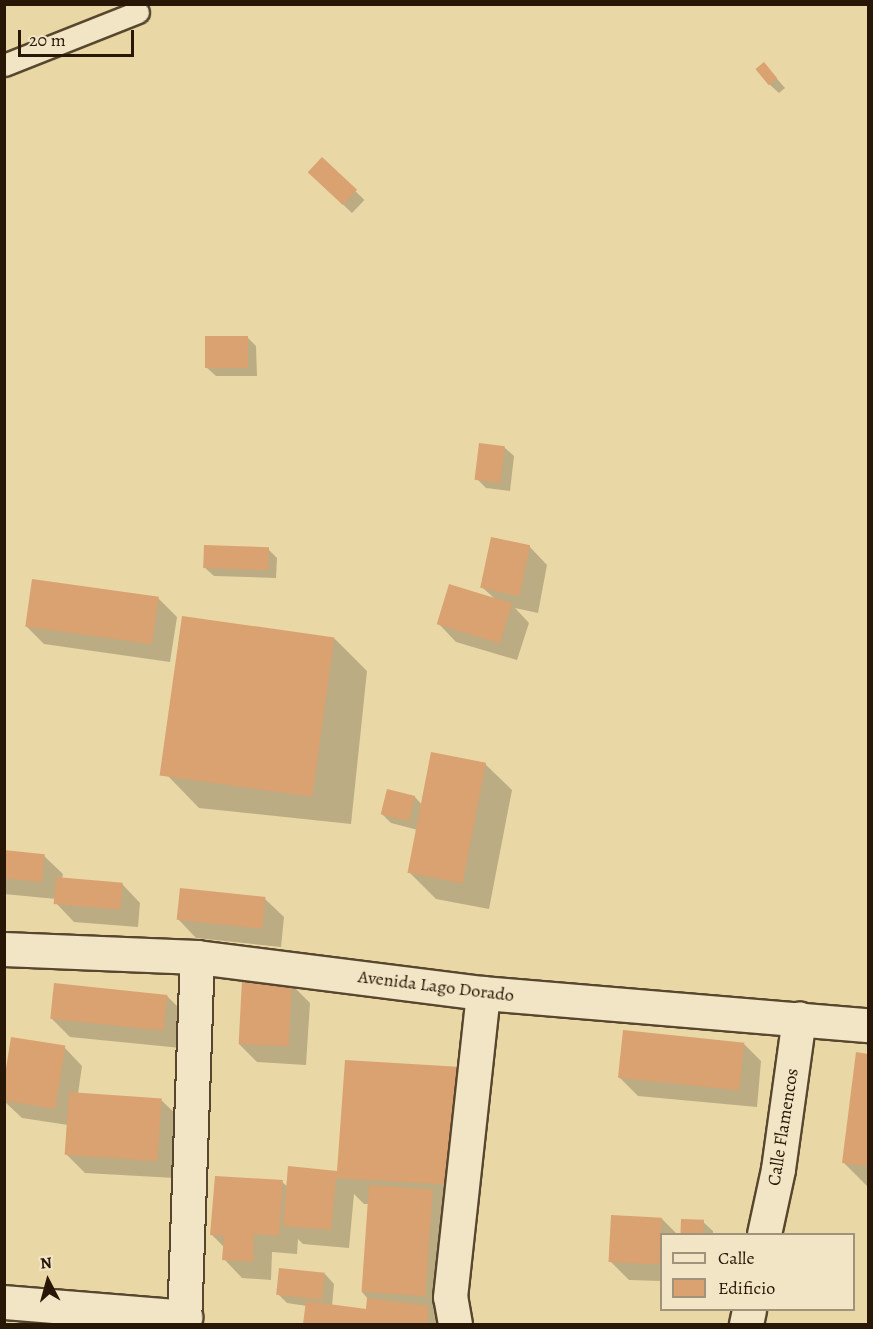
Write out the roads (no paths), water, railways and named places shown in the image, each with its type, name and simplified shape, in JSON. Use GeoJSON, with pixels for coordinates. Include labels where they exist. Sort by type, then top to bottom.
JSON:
{"type":"FeatureCollection","features":[{"type":"Feature","properties":{"kind":"street","name":"Avenida Lago Dorado"},"geometry":{"type":"LineString","coordinates":[[4,949],[197,957],[483,993],[868,1025]]}},
{"type":"Feature","properties":{"kind":"street"},"geometry":{"type":"LineString","coordinates":[[4,1302],[184,1321],[197,957]]}},
{"type":"Feature","properties":{"kind":"street"},"geometry":{"type":"LineString","coordinates":[[455,1324],[450,1296],[483,993]]}},
{"type":"Feature","properties":{"kind":"street","name":"Calle Flamencos"},"geometry":{"type":"LineString","coordinates":[[764,1233],[777,1169],[800,1018]]}},
{"type":"Feature","properties":{"kind":"lane"},"geometry":{"type":"LineString","coordinates":[[4,65],[138,12]]}}]}
